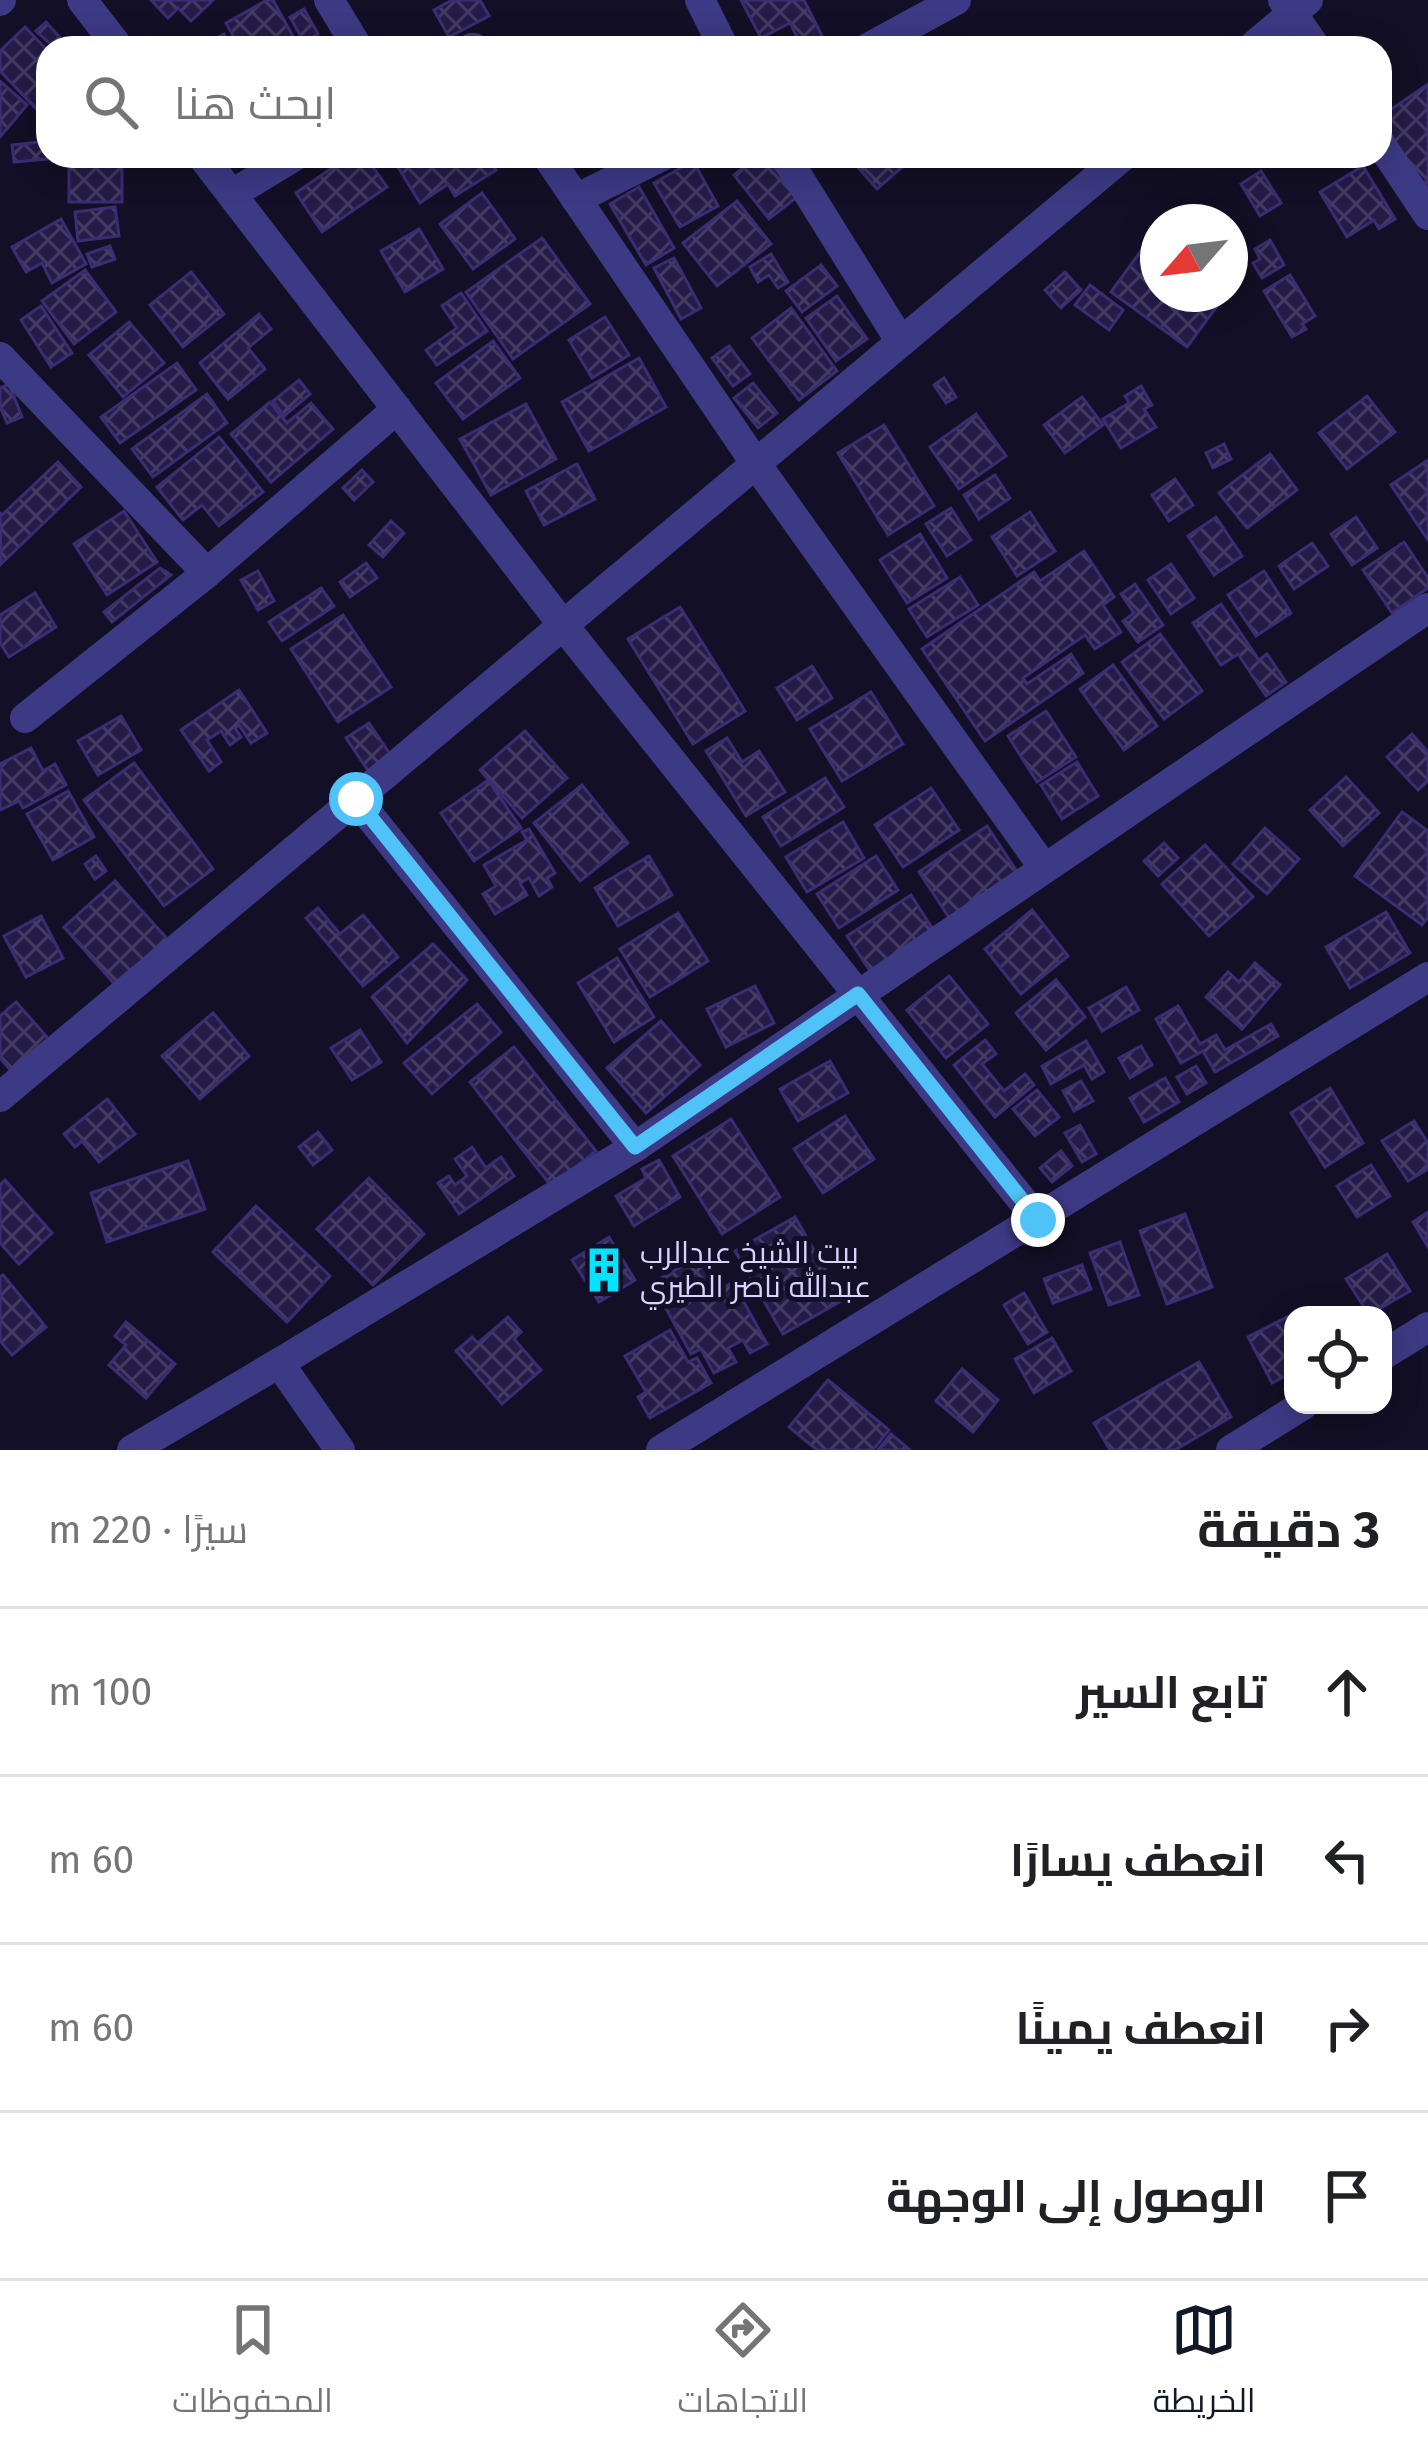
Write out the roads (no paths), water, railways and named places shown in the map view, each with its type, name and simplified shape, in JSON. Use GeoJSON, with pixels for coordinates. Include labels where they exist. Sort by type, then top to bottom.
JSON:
{"type":"FeatureCollection","features":[{"type":"Feature","properties":{"kind":"street"},"geometry":{"type":"LineString","coordinates":[[82,0],[110,36]]}},
{"type":"Feature","properties":{"kind":"street"},"geometry":{"type":"LineString","coordinates":[[328,0],[350,36]]}},
{"type":"Feature","properties":{"kind":"street"},"geometry":{"type":"LineString","coordinates":[[700,0],[718,36]]}},
{"type":"Feature","properties":{"kind":"street"},"geometry":{"type":"LineString","coordinates":[[890,36],[956,0]]}},
{"type":"Feature","properties":{"kind":"street"},"geometry":{"type":"LineString","coordinates":[[1263,36],[1295,4],[1310,36]]}},
{"type":"Feature","properties":{"kind":"street"},"geometry":{"type":"LineString","coordinates":[[1392,161],[1428,215]]}},
{"type":"Feature","properties":{"kind":"street"},"geometry":{"type":"LineString","coordinates":[[211,168],[563,625],[1038,1220]]}},
{"type":"Feature","properties":{"kind":"street"},"geometry":{"type":"LineString","coordinates":[[232,194],[275,168]]}},
{"type":"Feature","properties":{"kind":"street"},"geometry":{"type":"LineString","coordinates":[[555,168],[756,464],[1044,868]]}},
{"type":"Feature","properties":{"kind":"street"},"geometry":{"type":"LineString","coordinates":[[576,199],[638,168]]}},
{"type":"Feature","properties":{"kind":"street"},"geometry":{"type":"LineString","coordinates":[[792,168],[901,343]]}},
{"type":"Feature","properties":{"kind":"street"},"geometry":{"type":"LineString","coordinates":[[0,1097],[1109,168]]}},
{"type":"Feature","properties":{"kind":"street"},"geometry":{"type":"LineString","coordinates":[[0,358],[207,573]]}},
{"type":"Feature","properties":{"kind":"street"},"geometry":{"type":"LineString","coordinates":[[25,718],[207,573],[397,409]]}},
{"type":"Feature","properties":{"kind":"street"},"geometry":{"type":"LineString","coordinates":[[132,1450],[635,1147],[1428,608]]}},
{"type":"Feature","properties":{"kind":"street"},"geometry":{"type":"LineString","coordinates":[[356,799],[635,1147]]}},
{"type":"Feature","properties":{"kind":"street"},"geometry":{"type":"LineString","coordinates":[[661,1450],[1428,977]]}},
{"type":"Feature","properties":{"kind":"street"},"geometry":{"type":"LineString","coordinates":[[1392,1349],[1428,1327]]}},
{"type":"Feature","properties":{"kind":"street"},"geometry":{"type":"LineString","coordinates":[[279,1363],[340,1450]]}},
{"type":"Feature","properties":{"kind":"street"},"geometry":{"type":"LineString","coordinates":[[1231,1450],[1289,1414]]}},
{"type":"Feature","properties":{"kind":"place","name":"بيت الشيخ عبدالرب عبدالله ناصر الطيري"},"geometry":{"type":"Point","coordinates":[604,1270]}}]}
